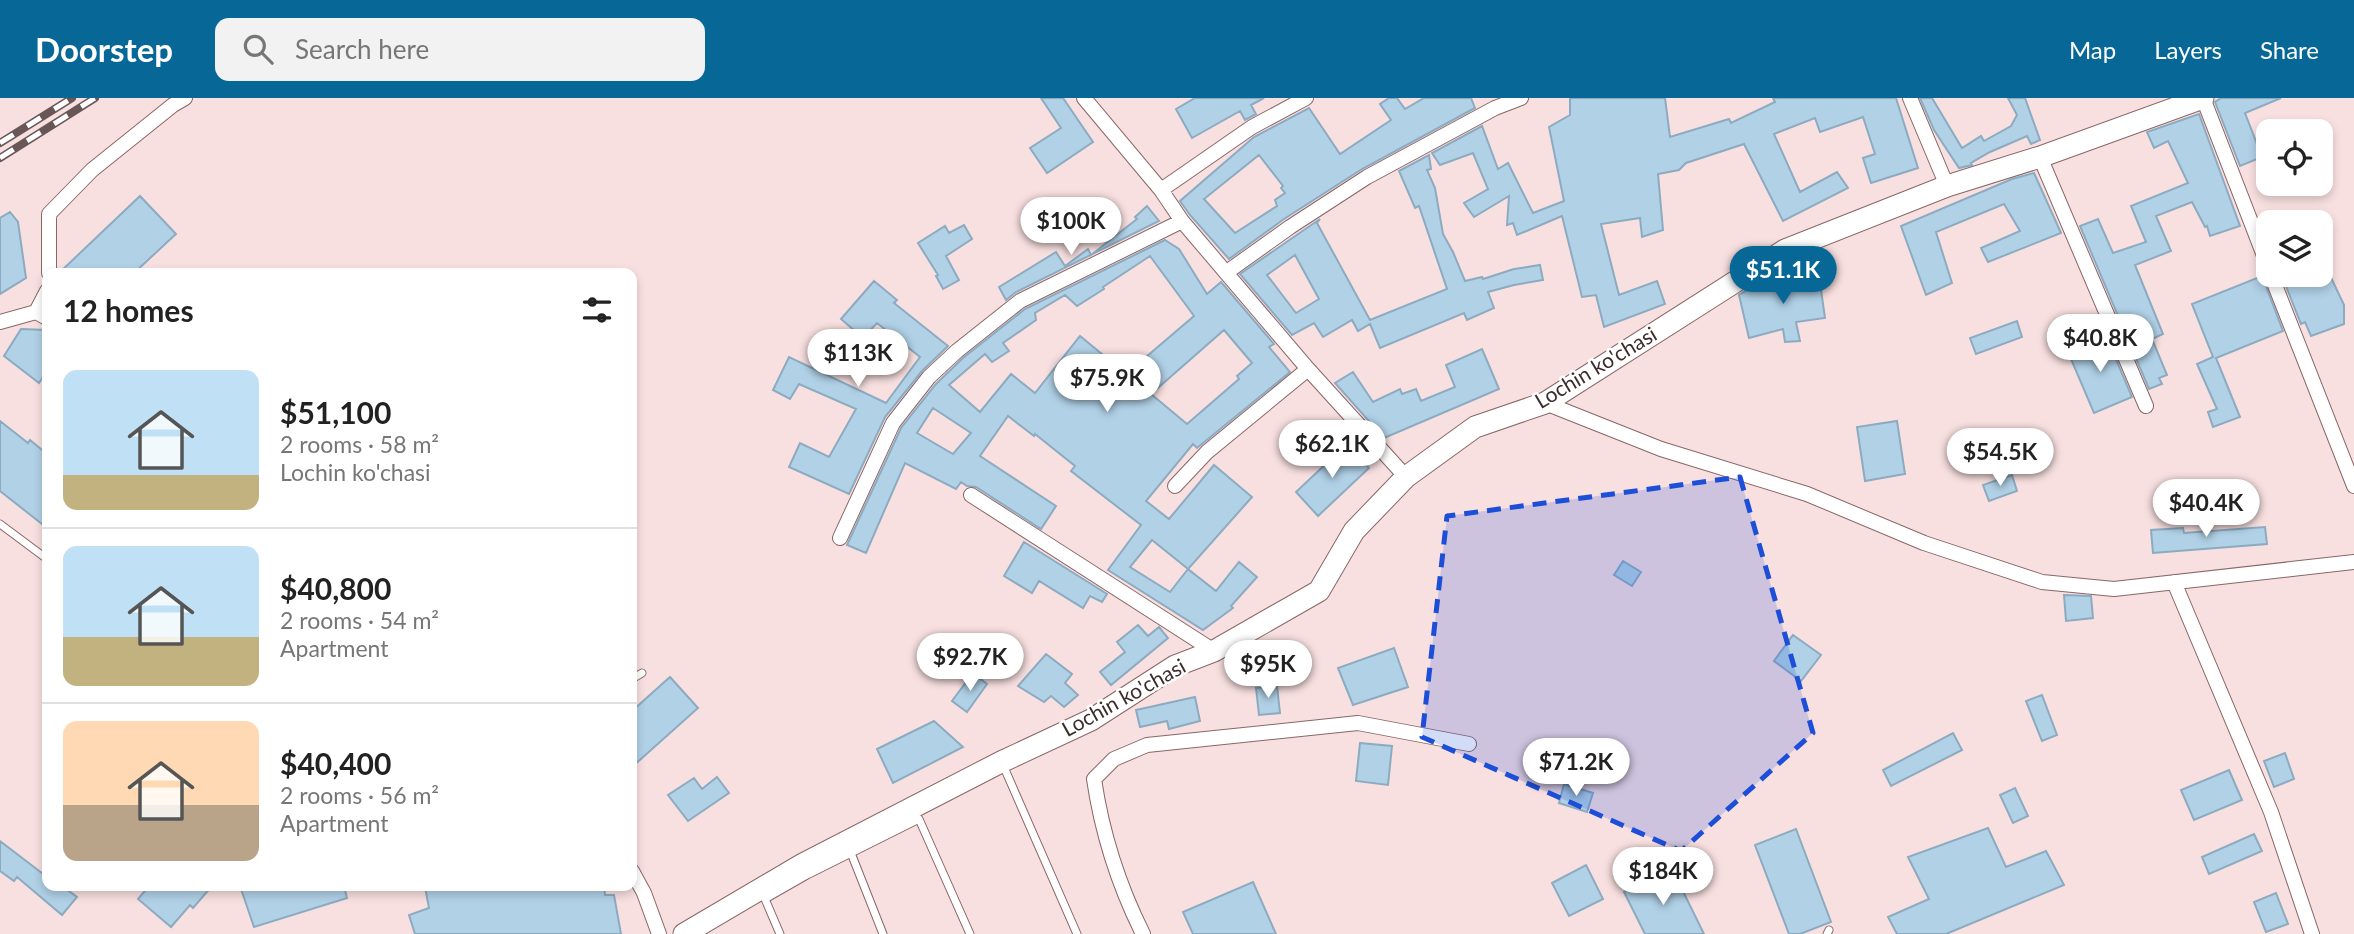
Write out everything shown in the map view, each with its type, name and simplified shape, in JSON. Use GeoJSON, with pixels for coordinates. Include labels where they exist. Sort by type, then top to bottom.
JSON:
{"type":"FeatureCollection","features":[{"type":"Feature","properties":{"kind":"street"},"geometry":{"type":"LineString","coordinates":[[49,268],[49,214],[92,170],[173,105],[186,98]]}},
{"type":"Feature","properties":{"kind":"street"},"geometry":{"type":"LineString","coordinates":[[1084,98],[1161,190],[1182,221],[1308,369],[1406,477]]}},
{"type":"Feature","properties":{"kind":"street"},"geometry":{"type":"LineString","coordinates":[[1161,190],[1252,127],[1306,98]]}},
{"type":"Feature","properties":{"kind":"street"},"geometry":{"type":"LineString","coordinates":[[1227,272],[1367,177],[1495,108],[1521,98]]}},
{"type":"Feature","properties":{"kind":"street"},"geometry":{"type":"LineString","coordinates":[[1910,98],[1947,186]]}},
{"type":"Feature","properties":{"kind":"street"},"geometry":{"type":"LineString","coordinates":[[2203,98],[2256,235]]}},
{"type":"Feature","properties":{"kind":"street","name":"Lochin ko'chasi"},"geometry":{"type":"LineString","coordinates":[[684,934],[803,864],[1002,762],[1091,720],[1175,666],[1214,651],[1319,592],[1354,531],[1406,477],[1475,427],[1545,403],[1786,250],[1947,186],[2040,157],[2203,98]]}},
{"type":"Feature","properties":{"kind":"street"},"geometry":{"type":"LineString","coordinates":[[2040,157],[2146,406]]}},
{"type":"Feature","properties":{"kind":"street"},"geometry":{"type":"LineString","coordinates":[[840,538],[894,423],[929,377],[957,351],[1020,301],[1182,221]]}},
{"type":"Feature","properties":{"kind":"street"},"geometry":{"type":"LineString","coordinates":[[2277,287],[2354,486]]}},
{"type":"Feature","properties":{"kind":"street"},"geometry":{"type":"LineString","coordinates":[[0,322],[42,315]]}},
{"type":"Feature","properties":{"kind":"street"},"geometry":{"type":"LineString","coordinates":[[1175,486],[1207,452],[1308,369]]}},
{"type":"Feature","properties":{"kind":"street"},"geometry":{"type":"LineString","coordinates":[[1545,403],[1661,449],[1807,494],[1924,543],[2042,582],[2114,589],[2354,562]]}},
{"type":"Feature","properties":{"kind":"street"},"geometry":{"type":"LineString","coordinates":[[971,495],[1214,651]]}},
{"type":"Feature","properties":{"kind":"street"},"geometry":{"type":"LineString","coordinates":[[2174,582],[2272,812],[2312,934]]}},
{"type":"Feature","properties":{"kind":"street"},"geometry":{"type":"LineString","coordinates":[[1143,934],[1127,902],[1098,805],[1094,779],[1114,759],[1147,745],[1358,723],[1469,744]]}},
{"type":"Feature","properties":{"kind":"street"},"geometry":{"type":"LineString","coordinates":[[637,880],[659,934]]}},
{"type":"Feature","properties":{"kind":"lane"},"geometry":{"type":"LineString","coordinates":[[0,524],[42,555]]}},
{"type":"Feature","properties":{"kind":"lane"},"geometry":{"type":"LineString","coordinates":[[637,676],[642,673]]}},
{"type":"Feature","properties":{"kind":"lane"},"geometry":{"type":"LineString","coordinates":[[1002,762],[1077,934]]}},
{"type":"Feature","properties":{"kind":"lane"},"geometry":{"type":"LineString","coordinates":[[780,934],[765,900],[919,819],[970,934]]}},
{"type":"Feature","properties":{"kind":"lane"},"geometry":{"type":"LineString","coordinates":[[851,853],[883,934]]}},
{"type":"Feature","properties":{"kind":"highlighted area"},"geometry":{"type":"Polygon","coordinates":[[[1740,477],[1813,733],[1681,851],[1422,737],[1447,516],[1740,477]]]}},
{"type":"Feature","properties":{"kind":"building"},"geometry":{"type":"Polygon","coordinates":[[[1041,98],[1063,98],[1093,142],[1047,173],[1030,148],[1061,128],[1041,98]]]}},
{"type":"Feature","properties":{"kind":"building"},"geometry":{"type":"Polygon","coordinates":[[[1195,98],[1264,98],[1251,105],[1256,114],[1245,120],[1240,111],[1192,138],[1176,109],[1195,98]]]}},
{"type":"Feature","properties":{"kind":"building"},"geometry":{"type":"Polygon","coordinates":[[[1389,98],[1397,98],[1405,109],[1424,98],[1471,98],[1475,108],[1362,169],[1284,219],[1229,259],[1180,201],[1254,137],[1309,108],[1340,154],[1391,120],[1380,104],[1389,98]],[[1259,155],[1204,199],[1235,233],[1277,206],[1275,200],[1285,193],[1281,188],[1283,186],[1259,155]]]}},
{"type":"Feature","properties":{"kind":"building"},"geometry":{"type":"Polygon","coordinates":[[[1570,98],[1665,98],[1670,137],[1729,119],[1731,123],[1775,102],[1773,98],[1896,98],[1918,168],[1871,183],[1863,158],[1875,154],[1863,117],[1820,132],[1815,118],[1774,134],[1800,192],[1837,172],[1848,188],[1783,221],[1744,144],[1686,163],[1679,170],[1658,174],[1663,230],[1642,237],[1640,218],[1601,224],[1619,295],[1657,281],[1665,304],[1604,327],[1596,295],[1582,297],[1562,216],[1517,235],[1513,223],[1507,225],[1509,196],[1474,217],[1464,203],[1488,189],[1473,153],[1440,165],[1432,153],[1482,126],[1498,169],[1508,163],[1533,213],[1564,201],[1549,127],[1570,115],[1570,98]]]}},
{"type":"Feature","properties":{"kind":"building"},"geometry":{"type":"Polygon","coordinates":[[[1920,98],[1932,98],[1962,148],[1981,136],[1984,141],[2011,126],[2017,115],[2008,98],[2025,98],[2040,140],[2031,144],[2027,136],[1990,152],[1971,163],[1972,165],[1959,168],[1934,130],[1920,98]]]}},
{"type":"Feature","properties":{"kind":"building"},"geometry":{"type":"Polygon","coordinates":[[[2221,98],[2281,98],[2245,113],[2256,141],[2256,159],[2240,166],[2215,102],[2221,98]]]}},
{"type":"Feature","properties":{"kind":"building"},"geometry":{"type":"Polygon","coordinates":[[[2199,114],[2240,226],[2210,236],[2192,202],[2156,216],[2171,251],[2135,265],[2163,334],[2152,339],[2167,375],[2159,378],[2162,384],[2149,389],[2080,226],[2098,219],[2113,253],[2146,242],[2131,206],[2188,183],[2168,141],[2154,148],[2147,132],[2199,114]]]}},
{"type":"Feature","properties":{"kind":"building"},"geometry":{"type":"Polygon","coordinates":[[[1429,155],[1431,169],[1427,170],[1435,188],[1443,234],[1465,281],[1540,265],[1543,280],[1488,292],[1494,308],[1467,320],[1464,313],[1380,348],[1370,324],[1358,331],[1352,320],[1323,337],[1314,323],[1292,335],[1240,274],[1320,219],[1317,223],[1370,320],[1447,289],[1419,206],[1415,208],[1399,171],[1429,155]],[[1295,255],[1267,275],[1296,313],[1319,299],[1295,255]]]}},
{"type":"Feature","properties":{"kind":"building"},"geometry":{"type":"Polygon","coordinates":[[[2034,173],[2061,233],[1988,262],[1981,248],[2020,231],[2004,204],[1936,232],[1952,283],[1926,295],[1901,226],[2012,179],[2034,173]]]}},
{"type":"Feature","properties":{"kind":"building"},"geometry":{"type":"Polygon","coordinates":[[[140,196],[176,234],[139,268],[64,268],[140,196]]]}},
{"type":"Feature","properties":{"kind":"building"},"geometry":{"type":"Polygon","coordinates":[[[1147,206],[1159,221],[1092,254],[1137,219],[1135,217],[1147,206]]]}},
{"type":"Feature","properties":{"kind":"building"},"geometry":{"type":"Polygon","coordinates":[[[10,212],[18,222],[26,278],[0,294],[0,218],[10,212]]]}},
{"type":"Feature","properties":{"kind":"building"},"geometry":{"type":"Polygon","coordinates":[[[964,225],[972,239],[946,256],[959,280],[943,289],[936,276],[938,275],[918,243],[945,226],[949,233],[964,225]]]}},
{"type":"Feature","properties":{"kind":"building"},"geometry":{"type":"Polygon","coordinates":[[[1165,240],[1179,249],[1207,294],[1221,282],[1274,344],[1269,347],[1290,372],[1197,448],[1193,444],[1146,501],[1169,519],[1214,465],[1252,497],[1188,569],[1216,591],[1239,562],[1257,577],[1231,606],[1233,608],[1203,630],[1108,570],[1141,525],[1071,471],[1075,466],[1008,416],[980,456],[1056,506],[1041,529],[976,487],[961,482],[956,489],[905,463],[866,553],[847,545],[901,428],[936,384],[963,358],[1025,309],[1165,240]],[[1150,256],[1103,287],[1104,289],[1077,306],[1065,295],[1035,313],[1036,320],[1003,343],[1009,351],[992,362],[985,354],[949,385],[980,412],[1011,374],[1035,393],[1080,336],[1126,374],[1194,316],[1150,256]],[[1224,330],[1151,394],[1187,424],[1239,379],[1237,376],[1252,363],[1224,330]],[[933,408],[917,433],[953,454],[971,433],[933,408]],[[1152,540],[1130,567],[1170,592],[1188,569],[1152,540]]]}},
{"type":"Feature","properties":{"kind":"building"},"geometry":{"type":"Polygon","coordinates":[[[1088,249],[1091,255],[1016,292],[1006,300],[999,287],[1056,252],[1065,266],[1088,249]]]}},
{"type":"Feature","properties":{"kind":"building"},"geometry":{"type":"Polygon","coordinates":[[[1820,275],[1824,287],[1821,290],[1825,318],[1796,322],[1800,341],[1785,342],[1783,329],[1749,338],[1739,295],[1756,285],[1798,276],[1801,279],[1820,275]]]}},
{"type":"Feature","properties":{"kind":"building"},"geometry":{"type":"Polygon","coordinates":[[[2256,278],[2256,287],[2266,287],[2283,331],[2216,358],[2240,417],[2213,427],[2208,412],[2217,409],[2197,364],[2213,357],[2192,304],[2256,278]]]}},
{"type":"Feature","properties":{"kind":"building"},"geometry":{"type":"Polygon","coordinates":[[[874,281],[897,300],[894,303],[948,346],[922,371],[885,417],[849,494],[789,467],[800,443],[829,457],[856,409],[799,384],[790,399],[773,390],[789,357],[886,403],[920,357],[877,323],[863,338],[841,319],[874,281]]]}},
{"type":"Feature","properties":{"kind":"building"},"geometry":{"type":"Polygon","coordinates":[[[2333,282],[2344,305],[2344,324],[2311,336],[2305,322],[2301,324],[2286,287],[2333,287],[2333,282]]]}},
{"type":"Feature","properties":{"kind":"building"},"geometry":{"type":"Polygon","coordinates":[[[2017,321],[2022,337],[1976,354],[1970,338],[2017,321]]]}},
{"type":"Feature","properties":{"kind":"building"},"geometry":{"type":"Polygon","coordinates":[[[21,329],[42,330],[42,378],[39,383],[4,356],[21,329]]]}},
{"type":"Feature","properties":{"kind":"building"},"geometry":{"type":"Polygon","coordinates":[[[2106,336],[2132,397],[2094,413],[2068,352],[2106,336]]]}},
{"type":"Feature","properties":{"kind":"building"},"geometry":{"type":"Polygon","coordinates":[[[1482,349],[1499,389],[1384,438],[1335,383],[1353,372],[1373,402],[1400,389],[1402,394],[1416,389],[1421,401],[1455,387],[1446,365],[1482,349]]]}},
{"type":"Feature","properties":{"kind":"building"},"geometry":{"type":"Polygon","coordinates":[[[0,421],[28,443],[30,440],[42,450],[42,524],[0,491],[0,421]]]}},
{"type":"Feature","properties":{"kind":"building"},"geometry":{"type":"Polygon","coordinates":[[[1897,421],[1905,474],[1865,481],[1857,427],[1897,421]]]}},
{"type":"Feature","properties":{"kind":"building"},"geometry":{"type":"Polygon","coordinates":[[[1346,445],[1369,468],[1318,516],[1296,492],[1346,445]]]}},
{"type":"Feature","properties":{"kind":"building"},"geometry":{"type":"Polygon","coordinates":[[[2012,475],[2017,491],[1989,501],[1983,485],[2012,475]]]}},
{"type":"Feature","properties":{"kind":"building"},"geometry":{"type":"Polygon","coordinates":[[[2265,527],[2267,544],[2153,553],[2151,530],[2183,528],[2184,533],[2265,527]]]}},
{"type":"Feature","properties":{"kind":"building"},"geometry":{"type":"Polygon","coordinates":[[[1024,542],[1107,594],[1102,602],[1090,596],[1083,608],[1039,581],[1032,593],[1004,576],[1024,542]]]}},
{"type":"Feature","properties":{"kind":"building"},"geometry":{"type":"Polygon","coordinates":[[[1623,561],[1641,572],[1632,586],[1614,575],[1623,561]]]}},
{"type":"Feature","properties":{"kind":"building"},"geometry":{"type":"Polygon","coordinates":[[[2064,595],[2091,596],[2093,618],[2066,621],[2064,595]]]}},
{"type":"Feature","properties":{"kind":"building"},"geometry":{"type":"Polygon","coordinates":[[[1138,625],[1148,636],[1159,627],[1168,638],[1111,685],[1100,672],[1125,652],[1117,642],[1138,625]]]}},
{"type":"Feature","properties":{"kind":"building"},"geometry":{"type":"Polygon","coordinates":[[[1793,635],[1821,655],[1801,681],[1774,661],[1793,635]]]}},
{"type":"Feature","properties":{"kind":"building"},"geometry":{"type":"Polygon","coordinates":[[[1394,648],[1408,687],[1353,705],[1338,668],[1394,648]]]}},
{"type":"Feature","properties":{"kind":"building"},"geometry":{"type":"Polygon","coordinates":[[[1046,654],[1072,674],[1065,683],[1078,695],[1064,707],[1051,696],[1044,702],[1018,686],[1046,654]]]}},
{"type":"Feature","properties":{"kind":"building"},"geometry":{"type":"Polygon","coordinates":[[[973,673],[987,684],[967,712],[952,701],[973,673]]]}},
{"type":"Feature","properties":{"kind":"building"},"geometry":{"type":"Polygon","coordinates":[[[670,677],[698,708],[637,763],[637,707],[670,677]]]}},
{"type":"Feature","properties":{"kind":"building"},"geometry":{"type":"Polygon","coordinates":[[[1277,686],[1280,713],[1259,715],[1256,688],[1277,686]]]}},
{"type":"Feature","properties":{"kind":"building"},"geometry":{"type":"Polygon","coordinates":[[[2042,695],[2057,735],[2042,741],[2026,701],[2042,695]]]}},
{"type":"Feature","properties":{"kind":"building"},"geometry":{"type":"Polygon","coordinates":[[[1195,697],[1200,721],[1169,729],[1167,721],[1140,727],[1136,710],[1195,697]]]}},
{"type":"Feature","properties":{"kind":"building"},"geometry":{"type":"Polygon","coordinates":[[[934,721],[963,747],[893,783],[877,749],[934,721]]]}},
{"type":"Feature","properties":{"kind":"building"},"geometry":{"type":"Polygon","coordinates":[[[1953,733],[1962,750],[1891,786],[1883,770],[1953,733]]]}},
{"type":"Feature","properties":{"kind":"building"},"geometry":{"type":"Polygon","coordinates":[[[1360,743],[1392,746],[1388,785],[1356,781],[1360,743]]]}},
{"type":"Feature","properties":{"kind":"building"},"geometry":{"type":"Polygon","coordinates":[[[2285,753],[2294,779],[2274,787],[2264,761],[2285,753]]]}},
{"type":"Feature","properties":{"kind":"building"},"geometry":{"type":"Polygon","coordinates":[[[2229,770],[2242,800],[2194,820],[2181,790],[2229,770]]]}},
{"type":"Feature","properties":{"kind":"building"},"geometry":{"type":"Polygon","coordinates":[[[717,777],[729,793],[688,821],[668,795],[694,778],[702,789],[717,777]]]}},
{"type":"Feature","properties":{"kind":"building"},"geometry":{"type":"Polygon","coordinates":[[[1564,784],[1593,793],[1587,812],[1559,803],[1564,784]]]}},
{"type":"Feature","properties":{"kind":"building"},"geometry":{"type":"Polygon","coordinates":[[[2015,788],[2028,816],[2013,823],[2000,795],[2015,788]]]}},
{"type":"Feature","properties":{"kind":"building"},"geometry":{"type":"Polygon","coordinates":[[[1988,828],[2006,867],[2046,851],[2064,885],[1946,934],[1897,934],[1888,917],[1929,899],[1908,857],[1988,828]]]}},
{"type":"Feature","properties":{"kind":"building"},"geometry":{"type":"Polygon","coordinates":[[[1796,829],[1831,922],[1800,934],[1789,934],[1755,845],[1796,829]]]}},
{"type":"Feature","properties":{"kind":"building"},"geometry":{"type":"Polygon","coordinates":[[[2254,834],[2262,851],[2209,874],[2202,857],[2254,834]]]}},
{"type":"Feature","properties":{"kind":"building"},"geometry":{"type":"Polygon","coordinates":[[[0,841],[42,873],[42,891],[69,891],[77,897],[62,915],[17,877],[14,881],[0,871],[0,841]]]}},
{"type":"Feature","properties":{"kind":"building"},"geometry":{"type":"Polygon","coordinates":[[[1586,865],[1603,899],[1569,916],[1552,883],[1586,865]]]}},
{"type":"Feature","properties":{"kind":"building"},"geometry":{"type":"Polygon","coordinates":[[[1672,869],[1704,934],[1645,934],[1624,892],[1672,869]]]}},
{"type":"Feature","properties":{"kind":"building"},"geometry":{"type":"Polygon","coordinates":[[[1253,882],[1276,934],[1193,934],[1183,912],[1253,882]]]}},
{"type":"Feature","properties":{"kind":"building"},"geometry":{"type":"Polygon","coordinates":[[[145,891],[208,891],[193,908],[190,905],[171,927],[138,899],[145,891]]]}},
{"type":"Feature","properties":{"kind":"building"},"geometry":{"type":"Polygon","coordinates":[[[242,891],[345,891],[347,898],[254,927],[242,891]]]}},
{"type":"Feature","properties":{"kind":"building"},"geometry":{"type":"Polygon","coordinates":[[[426,891],[605,891],[605,895],[614,895],[621,934],[415,934],[409,915],[429,908],[426,891]]]}},
{"type":"Feature","properties":{"kind":"building"},"geometry":{"type":"Polygon","coordinates":[[[2276,893],[2288,924],[2266,932],[2254,902],[2276,893]]]}},
{"type":"Feature","properties":{"kind":"railway"},"geometry":{"type":"LineString","coordinates":[[0,143],[72,98]]}},
{"type":"Feature","properties":{"kind":"railway"},"geometry":{"type":"LineString","coordinates":[[0,158],[95,98]]}}]}
